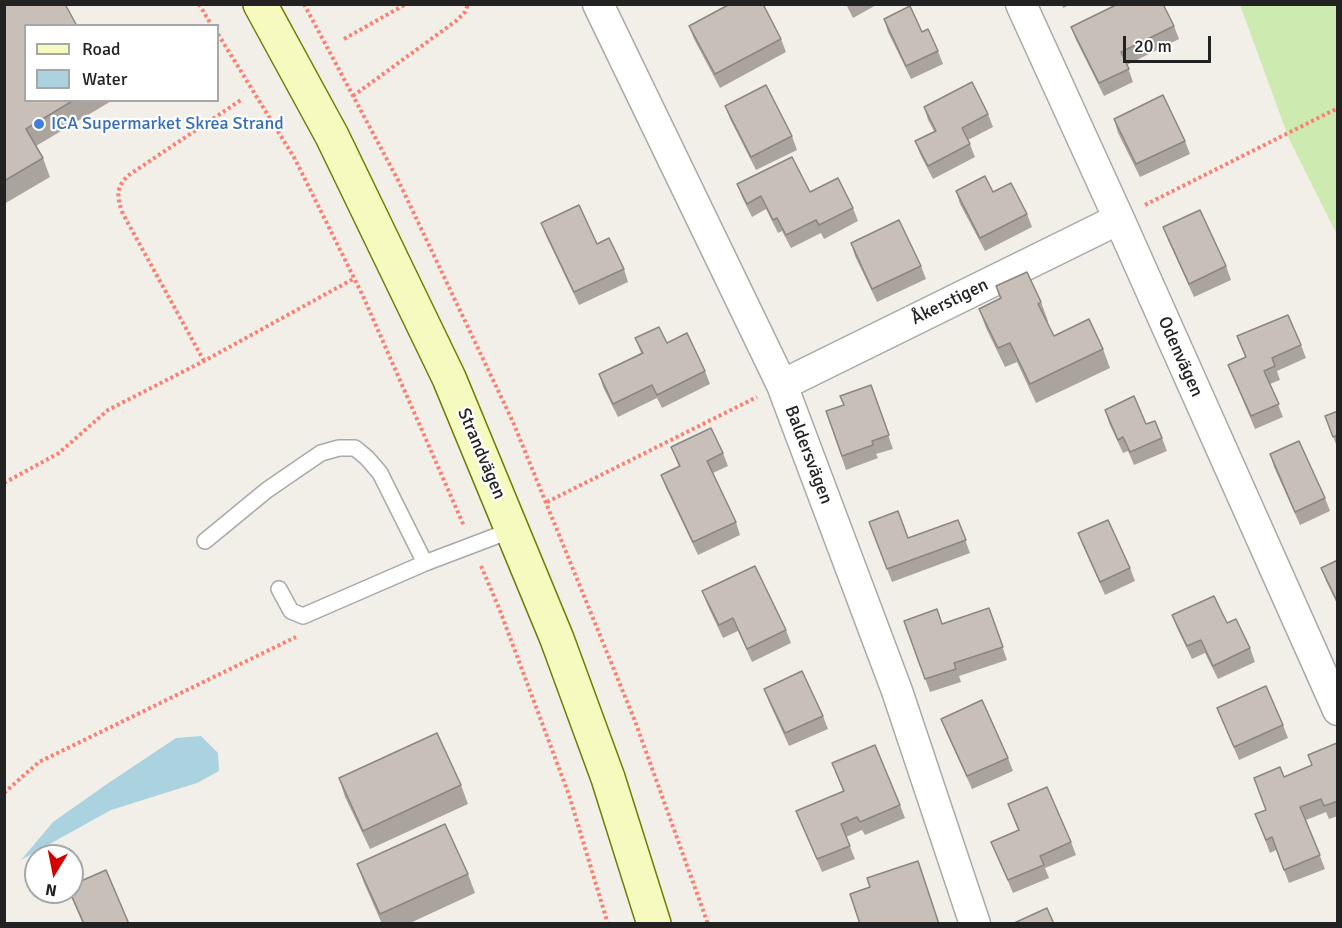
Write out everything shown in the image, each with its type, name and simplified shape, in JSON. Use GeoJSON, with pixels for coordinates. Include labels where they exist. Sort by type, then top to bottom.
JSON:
{"type":"FeatureCollection","features":[{"type":"Feature","properties":{"kind":"street","name":"Strandvägen"},"geometry":{"type":"LineString","coordinates":[[260,4],[333,136],[444,367],[557,639],[608,778],[654,924]]}},
{"type":"Feature","properties":{"kind":"street","name":"Baldersvägen"},"geometry":{"type":"LineString","coordinates":[[598,4],[782,385],[897,691],[975,924]]}},
{"type":"Feature","properties":{"kind":"street","name":"Odenvägen"},"geometry":{"type":"LineString","coordinates":[[1020,4],[1119,219],[1338,710]]}},
{"type":"Feature","properties":{"kind":"street","name":"Åkerstigen"},"geometry":{"type":"LineString","coordinates":[[782,385],[1119,219]]}},
{"type":"Feature","properties":{"kind":"lane"},"geometry":{"type":"LineString","coordinates":[[205,541],[267,490],[321,453],[339,448],[355,448],[381,473],[425,563]]}},
{"type":"Feature","properties":{"kind":"lane"},"geometry":{"type":"LineString","coordinates":[[279,589],[291,610],[303,616],[425,563],[512,530]]}},
{"type":"Feature","properties":{"kind":"path"},"geometry":{"type":"LineString","coordinates":[[199,4],[211,24]]}},
{"type":"Feature","properties":{"kind":"path"},"geometry":{"type":"LineString","coordinates":[[344,39],[406,4]]}},
{"type":"Feature","properties":{"kind":"path"},"geometry":{"type":"LineString","coordinates":[[353,96],[456,21],[465,12],[468,4]]}},
{"type":"Feature","properties":{"kind":"path"},"geometry":{"type":"LineString","coordinates":[[219,36],[295,159],[355,278],[499,608],[569,795],[608,924]]}},
{"type":"Feature","properties":{"kind":"path"},"geometry":{"type":"LineString","coordinates":[[204,361],[123,214],[119,204],[118,190],[120,184],[129,175],[241,100]]}},
{"type":"Feature","properties":{"kind":"path"},"geometry":{"type":"LineString","coordinates":[[1119,219],[1338,108]]}},
{"type":"Feature","properties":{"kind":"path"},"geometry":{"type":"LineString","coordinates":[[4,483],[59,453],[108,410],[204,361],[355,278]]}},
{"type":"Feature","properties":{"kind":"path"},"geometry":{"type":"LineString","coordinates":[[547,502],[782,385]]}},
{"type":"Feature","properties":{"kind":"path"},"geometry":{"type":"LineString","coordinates":[[4,793],[39,762],[307,632]]}},
{"type":"Feature","properties":{"kind":"green space"},"geometry":{"type":"Polygon","coordinates":[[[1240,5],[1337,5],[1337,235],[1289,139],[1240,5]]]}},
{"type":"Feature","properties":{"kind":"water"},"geometry":{"type":"Polygon","coordinates":[[[201,736],[218,753],[219,771],[197,783],[111,810],[50,844],[34,844],[53,822],[176,738],[201,736]]]}},
{"type":"Feature","properties":{"kind":"building","name":"ICA Supermarket Skrea Strand"},"geometry":{"type":"Polygon","coordinates":[[[4,4],[65,4],[76,24],[24,24],[24,102],[71,102],[26,129],[43,158],[4,181],[4,4]]]}},
{"type":"Feature","properties":{"kind":"building"},"geometry":{"type":"Polygon","coordinates":[[[730,4],[763,4],[781,39],[715,74],[689,26],[730,4]]]}},
{"type":"Feature","properties":{"kind":"building"},"geometry":{"type":"Polygon","coordinates":[[[1118,4],[1163,4],[1174,26],[1121,52],[1129,69],[1099,83],[1071,27],[1118,4]]]}},
{"type":"Feature","properties":{"kind":"building"},"geometry":{"type":"Polygon","coordinates":[[[910,6],[922,32],[928,29],[938,51],[906,66],[884,19],[910,6]]]}},
{"type":"Feature","properties":{"kind":"building"},"geometry":{"type":"Polygon","coordinates":[[[972,82],[988,114],[962,128],[970,144],[928,166],[915,141],[936,131],[924,107],[972,82]]]}},
{"type":"Feature","properties":{"kind":"building"},"geometry":{"type":"Polygon","coordinates":[[[766,85],[792,136],[751,157],[725,106],[766,85]]]}},
{"type":"Feature","properties":{"kind":"building"},"geometry":{"type":"Polygon","coordinates":[[[1163,95],[1185,141],[1136,164],[1114,119],[1163,95]]]}},
{"type":"Feature","properties":{"kind":"building"},"geometry":{"type":"Polygon","coordinates":[[[792,157],[810,192],[838,178],[853,208],[819,225],[816,220],[786,235],[777,218],[773,220],[761,196],[747,204],[737,184],[792,157]]]}},
{"type":"Feature","properties":{"kind":"building"},"geometry":{"type":"Polygon","coordinates":[[[985,176],[993,192],[1011,183],[1027,214],[980,238],[956,191],[985,176]]]}},
{"type":"Feature","properties":{"kind":"building"},"geometry":{"type":"Polygon","coordinates":[[[579,205],[597,244],[609,238],[624,269],[574,292],[541,223],[579,205]]]}},
{"type":"Feature","properties":{"kind":"building"},"geometry":{"type":"Polygon","coordinates":[[[1200,210],[1226,266],[1189,284],[1163,227],[1200,210]]]}},
{"type":"Feature","properties":{"kind":"building"},"geometry":{"type":"Polygon","coordinates":[[[899,220],[921,266],[872,289],[851,243],[899,220]]]}},
{"type":"Feature","properties":{"kind":"building"},"geometry":{"type":"Polygon","coordinates":[[[1027,272],[1041,302],[1038,304],[1054,336],[1089,319],[1103,349],[1030,384],[1010,343],[998,348],[979,309],[1001,298],[996,286],[1027,272]]]}},
{"type":"Feature","properties":{"kind":"building"},"geometry":{"type":"Polygon","coordinates":[[[1288,315],[1301,345],[1272,358],[1275,366],[1264,371],[1279,404],[1251,416],[1228,365],[1246,357],[1237,336],[1288,315]]]}},
{"type":"Feature","properties":{"kind":"building"},"geometry":{"type":"Polygon","coordinates":[[[659,327],[667,343],[687,333],[705,371],[657,395],[652,385],[613,404],[599,374],[643,353],[635,338],[659,327]]]}},
{"type":"Feature","properties":{"kind":"building"},"geometry":{"type":"Polygon","coordinates":[[[871,385],[889,435],[872,441],[873,445],[842,456],[826,411],[844,405],[840,396],[871,385]]]}},
{"type":"Feature","properties":{"kind":"building"},"geometry":{"type":"Polygon","coordinates":[[[1134,396],[1146,424],[1155,421],[1162,438],[1130,452],[1123,437],[1118,440],[1105,410],[1134,396]]]}},
{"type":"Feature","properties":{"kind":"building"},"geometry":{"type":"Polygon","coordinates":[[[1338,411],[1338,435],[1333,437],[1325,416],[1338,411]]]}},
{"type":"Feature","properties":{"kind":"building"},"geometry":{"type":"Polygon","coordinates":[[[711,428],[723,453],[707,461],[736,522],[693,542],[661,475],[680,466],[671,447],[711,428]]]}},
{"type":"Feature","properties":{"kind":"building"},"geometry":{"type":"Polygon","coordinates":[[[1299,441],[1325,498],[1295,512],[1270,454],[1299,441]]]}},
{"type":"Feature","properties":{"kind":"building"},"geometry":{"type":"Polygon","coordinates":[[[898,511],[908,538],[958,520],[966,540],[887,569],[869,522],[898,511]]]}},
{"type":"Feature","properties":{"kind":"building"},"geometry":{"type":"Polygon","coordinates":[[[1108,520],[1130,568],[1100,582],[1078,533],[1108,520]]]}},
{"type":"Feature","properties":{"kind":"building"},"geometry":{"type":"Polygon","coordinates":[[[1338,560],[1338,603],[1321,568],[1338,560]]]}},
{"type":"Feature","properties":{"kind":"building"},"geometry":{"type":"Polygon","coordinates":[[[755,566],[786,630],[747,649],[733,618],[719,625],[702,591],[755,566]]]}},
{"type":"Feature","properties":{"kind":"building"},"geometry":{"type":"Polygon","coordinates":[[[1214,596],[1227,623],[1236,619],[1250,648],[1213,666],[1201,640],[1187,646],[1172,615],[1214,596]]]}},
{"type":"Feature","properties":{"kind":"building"},"geometry":{"type":"Polygon","coordinates":[[[989,608],[1003,647],[954,663],[956,669],[925,679],[904,621],[937,609],[942,624],[989,608]]]}},
{"type":"Feature","properties":{"kind":"building"},"geometry":{"type":"Polygon","coordinates":[[[802,671],[823,716],[785,733],[764,689],[802,671]]]}},
{"type":"Feature","properties":{"kind":"building"},"geometry":{"type":"Polygon","coordinates":[[[1266,686],[1283,725],[1234,747],[1217,708],[1266,686]]]}},
{"type":"Feature","properties":{"kind":"building"},"geometry":{"type":"Polygon","coordinates":[[[982,700],[1008,758],[967,776],[941,719],[982,700]]]}},
{"type":"Feature","properties":{"kind":"building"},"geometry":{"type":"Polygon","coordinates":[[[437,733],[461,785],[363,831],[339,778],[437,733]]]}},
{"type":"Feature","properties":{"kind":"building"},"geometry":{"type":"Polygon","coordinates":[[[1337,743],[1338,801],[1324,806],[1321,799],[1300,807],[1320,855],[1284,870],[1272,837],[1266,840],[1255,814],[1266,810],[1254,778],[1280,767],[1284,777],[1312,765],[1308,755],[1337,743]]]}},
{"type":"Feature","properties":{"kind":"building"},"geometry":{"type":"Polygon","coordinates":[[[875,745],[900,805],[860,822],[857,817],[841,824],[850,846],[817,859],[796,811],[844,791],[832,763],[875,745]]]}},
{"type":"Feature","properties":{"kind":"building"},"geometry":{"type":"Polygon","coordinates":[[[1047,787],[1071,842],[1040,856],[1044,865],[1008,880],[991,842],[1019,830],[1008,804],[1047,787]]]}},
{"type":"Feature","properties":{"kind":"building"},"geometry":{"type":"Polygon","coordinates":[[[445,824],[468,874],[380,914],[357,864],[445,824]]]}},
{"type":"Feature","properties":{"kind":"building"},"geometry":{"type":"Polygon","coordinates":[[[918,861],[939,924],[860,924],[850,894],[870,887],[867,878],[918,861]]]}},
{"type":"Feature","properties":{"kind":"building"},"geometry":{"type":"Polygon","coordinates":[[[106,870],[129,924],[84,924],[75,904],[84,904],[84,880],[106,870]]]}},
{"type":"Feature","properties":{"kind":"building"},"geometry":{"type":"Polygon","coordinates":[[[1047,908],[1054,924],[1012,924],[1047,908]]]}},
{"type":"Feature","properties":{"kind":"place","name":"ICA Supermarket Skrea Strand"},"geometry":{"type":"Point","coordinates":[39,124]}}]}
